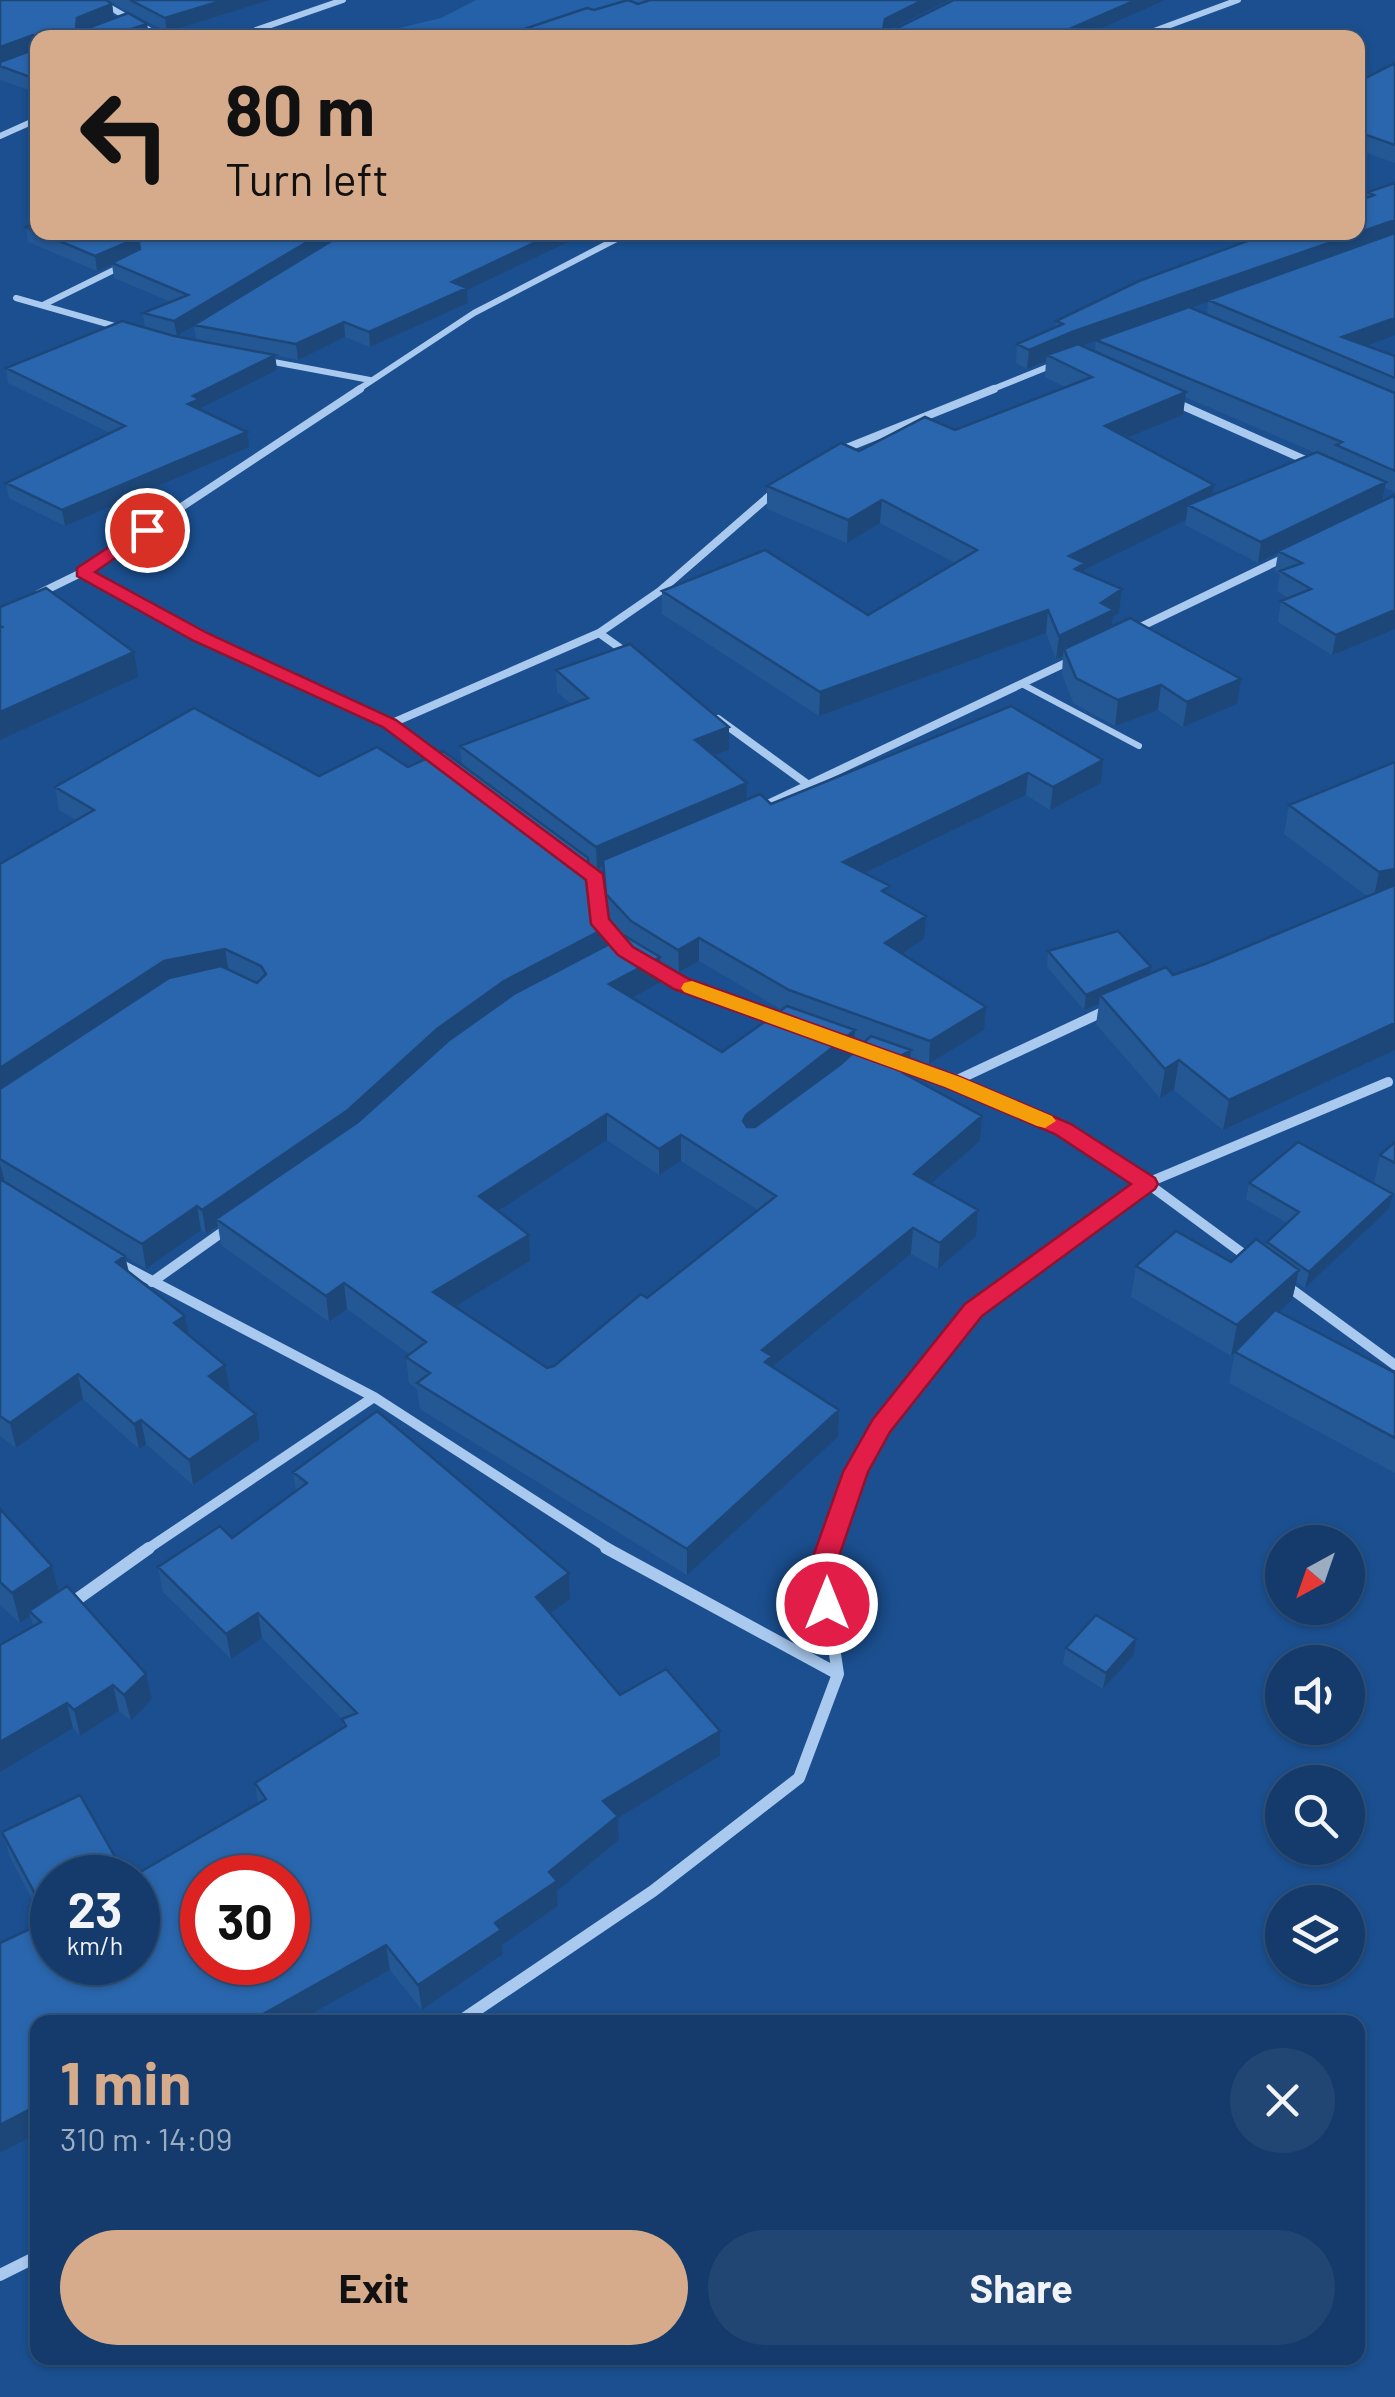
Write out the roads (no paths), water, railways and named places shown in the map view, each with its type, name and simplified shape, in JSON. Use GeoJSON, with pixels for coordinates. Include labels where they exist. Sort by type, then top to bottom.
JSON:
{"type":"FeatureCollection","features":[{"type":"Feature","properties":{"kind":"street"},"geometry":{"type":"LineString","coordinates":[[98,0],[149,30]]}},
{"type":"Feature","properties":{"kind":"street"},"geometry":{"type":"LineString","coordinates":[[256,30],[342,0]]}},
{"type":"Feature","properties":{"kind":"street"},"geometry":{"type":"LineString","coordinates":[[1157,30],[1238,0]]}},
{"type":"Feature","properties":{"kind":"street"},"geometry":{"type":"LineString","coordinates":[[114,25],[130,19]]}},
{"type":"Feature","properties":{"kind":"street"},"geometry":{"type":"LineString","coordinates":[[0,136],[30,123]]}},
{"type":"Feature","properties":{"kind":"street"},"geometry":{"type":"LineString","coordinates":[[33,596],[83,572],[474,313],[615,240]]}},
{"type":"Feature","properties":{"kind":"street"},"geometry":{"type":"LineString","coordinates":[[42,306],[137,259]]}},
{"type":"Feature","properties":{"kind":"street"},"geometry":{"type":"LineString","coordinates":[[16,298],[140,334]]}},
{"type":"Feature","properties":{"kind":"street"},"geometry":{"type":"LineString","coordinates":[[830,456],[1072,357]]}},
{"type":"Feature","properties":{"kind":"street"},"geometry":{"type":"LineString","coordinates":[[255,358],[370,380]]}},
{"type":"Feature","properties":{"kind":"street"},"geometry":{"type":"LineString","coordinates":[[1162,396],[1323,468]]}},
{"type":"Feature","properties":{"kind":"street"},"geometry":{"type":"LineString","coordinates":[[390,724],[599,633],[660,591],[788,480]]}},
{"type":"Feature","properties":{"kind":"street"},"geometry":{"type":"LineString","coordinates":[[1128,633],[1288,556]]}},
{"type":"Feature","properties":{"kind":"street"},"geometry":{"type":"LineString","coordinates":[[83,572],[200,637],[390,724],[453,771]]}},
{"type":"Feature","properties":{"kind":"street"},"geometry":{"type":"LineString","coordinates":[[599,633],[644,666]]}},
{"type":"Feature","properties":{"kind":"street"},"geometry":{"type":"LineString","coordinates":[[756,809],[1093,650]]}},
{"type":"Feature","properties":{"kind":"street"},"geometry":{"type":"LineString","coordinates":[[704,709],[810,786]]}},
{"type":"Feature","properties":{"kind":"street"},"geometry":{"type":"LineString","coordinates":[[564,854],[596,878]]}},
{"type":"Feature","properties":{"kind":"street"},"geometry":{"type":"LineString","coordinates":[[596,878],[614,870]]}},
{"type":"Feature","properties":{"kind":"street"},"geometry":{"type":"LineString","coordinates":[[596,878],[598,920],[626,951],[682,984],[794,1025]]}},
{"type":"Feature","properties":{"kind":"street"},"geometry":{"type":"LineString","coordinates":[[609,960],[626,951]]}},
{"type":"Feature","properties":{"kind":"street"},"geometry":{"type":"LineString","coordinates":[[953,1082],[1115,1006]]}},
{"type":"Feature","properties":{"kind":"street"},"geometry":{"type":"LineString","coordinates":[[886,1058],[1063,1129],[1147,1184],[1395,1365]]}},
{"type":"Feature","properties":{"kind":"street"},"geometry":{"type":"LineString","coordinates":[[468,2015],[653,1891],[800,1778],[838,1674],[822,1568],[856,1472],[882,1426],[974,1310],[1147,1184],[1388,1082]]}},
{"type":"Feature","properties":{"kind":"street"},"geometry":{"type":"LineString","coordinates":[[152,1282],[240,1220]]}},
{"type":"Feature","properties":{"kind":"street"},"geometry":{"type":"LineString","coordinates":[[100,1252],[374,1398],[600,1545],[838,1674]]}},
{"type":"Feature","properties":{"kind":"street"},"geometry":{"type":"LineString","coordinates":[[58,1612],[374,1398]]}},
{"type":"Feature","properties":{"kind":"street"},"geometry":{"type":"LineString","coordinates":[[0,2274],[30,2260]]}},
{"type":"Feature","properties":{"kind":"lane"},"geometry":{"type":"LineString","coordinates":[[1022,684],[1139,746]]}}]}
